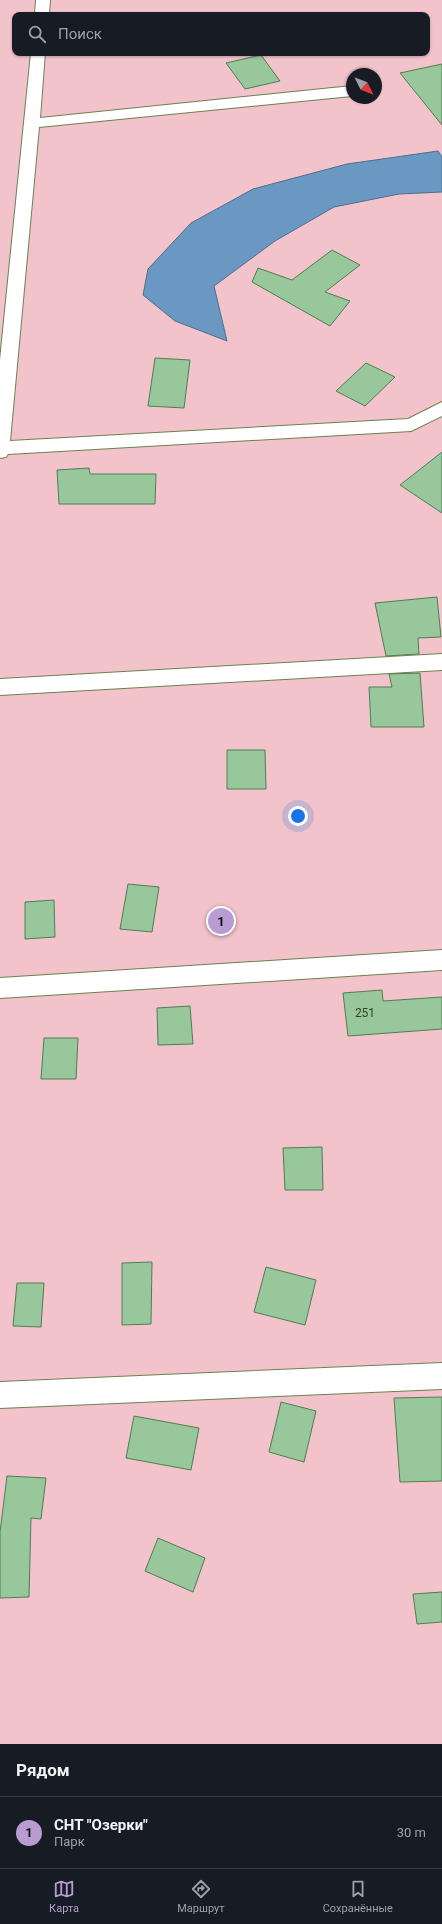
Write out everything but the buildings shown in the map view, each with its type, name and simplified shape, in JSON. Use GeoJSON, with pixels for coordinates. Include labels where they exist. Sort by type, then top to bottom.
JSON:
{"type":"FeatureCollection","features":[{"type":"Feature","properties":{"kind":"street"},"geometry":{"type":"LineString","coordinates":[[42,12],[43,0]]}},
{"type":"Feature","properties":{"kind":"street"},"geometry":{"type":"LineString","coordinates":[[38,56],[32,123],[4,361],[0,450],[411,425],[442,408]]}},
{"type":"Feature","properties":{"kind":"street"},"geometry":{"type":"LineString","coordinates":[[32,123],[346,92]]}},
{"type":"Feature","properties":{"kind":"street"},"geometry":{"type":"LineString","coordinates":[[0,687],[442,662]]}},
{"type":"Feature","properties":{"kind":"street"},"geometry":{"type":"LineString","coordinates":[[0,988],[442,960]]}},
{"type":"Feature","properties":{"kind":"street"},"geometry":{"type":"LineString","coordinates":[[0,1395],[442,1376]]}},
{"type":"Feature","properties":{"kind":"shaded area"},"geometry":{"type":"Polygon","coordinates":[[[0,0],[442,0],[442,1744],[0,1744],[0,0]]]}},
{"type":"Feature","properties":{"kind":"water"},"geometry":{"type":"Polygon","coordinates":[[[438,151],[442,157],[442,192],[399,194],[334,207],[275,241],[214,286],[227,341],[175,321],[143,295],[148,269],[191,223],[253,189],[347,164],[438,151]]]}},
{"type":"Feature","properties":{"kind":"place","name":"СНТ \"Озерки\""},"geometry":{"type":"Point","coordinates":[221,921]}}]}
